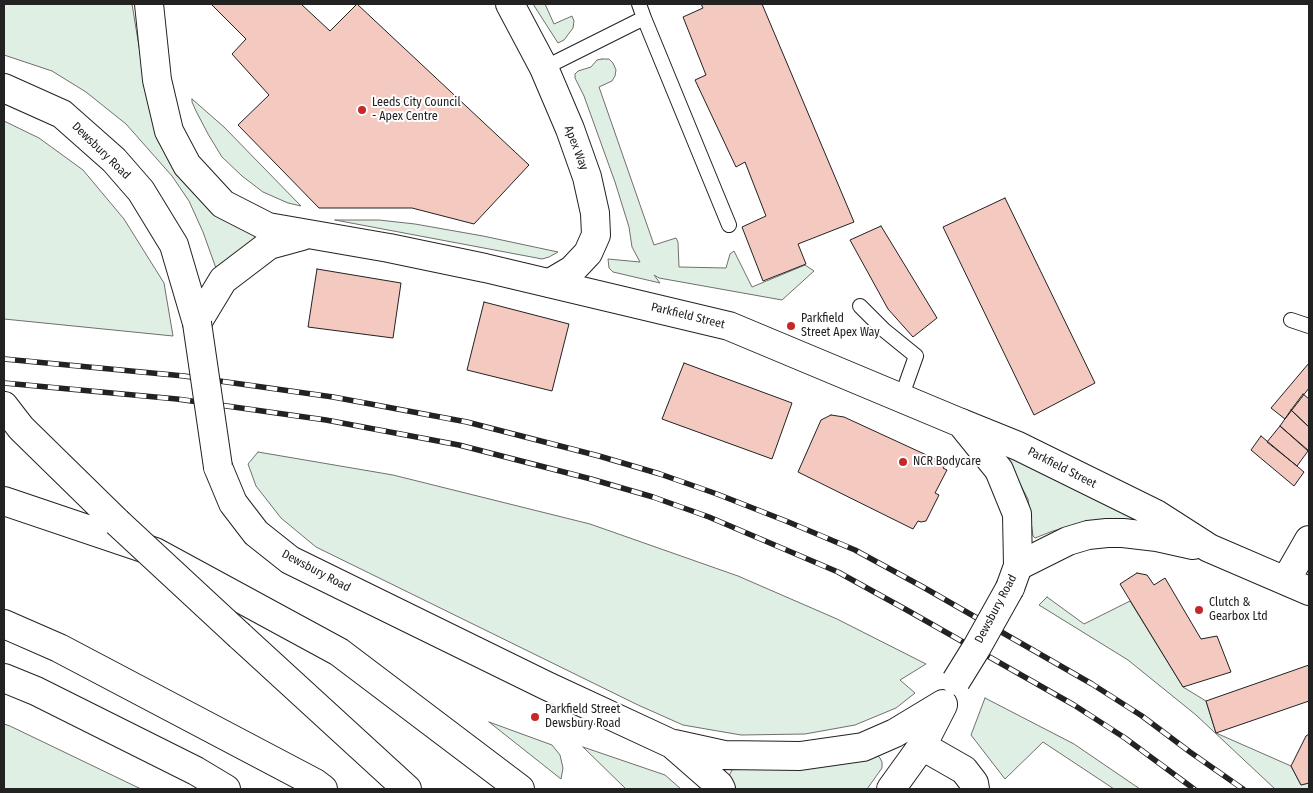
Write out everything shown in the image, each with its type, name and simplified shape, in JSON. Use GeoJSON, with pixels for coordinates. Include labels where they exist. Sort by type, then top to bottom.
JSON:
{"type":"FeatureCollection","features":[{"type":"Feature","properties":{"kind":"main road","name":"Parkfield Street"},"geometry":{"type":"LineString","coordinates":[[149,4],[157,80],[169,131],[187,165],[223,204],[268,227],[485,268],[729,326],[1018,446],[1147,510],[1209,548],[1298,585]]}},
{"type":"Feature","properties":{"kind":"main road","name":"Apex Way"},"geometry":{"type":"LineString","coordinates":[[510,4],[544,68],[570,129],[587,176],[595,213],[596,235],[588,252],[572,270],[550,283]]}},
{"type":"Feature","properties":{"kind":"main road","name":"Dewsbury Road"},"geometry":{"type":"LineString","coordinates":[[4,88],[62,114],[114,160],[141,191],[174,245],[197,323],[218,467],[233,503],[256,533],[290,560],[547,686],[672,744],[721,789]]}},
{"type":"Feature","properties":{"kind":"main road"},"geometry":{"type":"LineString","coordinates":[[197,323],[223,280],[269,246],[308,234]]}},
{"type":"Feature","properties":{"kind":"main road"},"geometry":{"type":"LineString","coordinates":[[4,406],[21,428],[125,529],[407,789]]}},
{"type":"Feature","properties":{"kind":"main road","name":"Dewsbury Road"},"geometry":{"type":"LineString","coordinates":[[891,789],[922,746],[1014,577],[1017,514],[999,470],[961,423]]}},
{"type":"Feature","properties":{"kind":"main road"},"geometry":{"type":"LineString","coordinates":[[4,501],[155,552],[340,652],[520,789]]}},
{"type":"Feature","properties":{"kind":"main road","name":"Parkfield Street"},"geometry":{"type":"LineString","coordinates":[[1014,577],[1068,541],[1088,535],[1123,533],[1157,537],[1209,548]]}},
{"type":"Feature","properties":{"kind":"main road"},"geometry":{"type":"LineString","coordinates":[[1298,585],[1309,540]]}},
{"type":"Feature","properties":{"kind":"main road"},"geometry":{"type":"LineString","coordinates":[[4,624],[59,648],[323,789]]}},
{"type":"Feature","properties":{"kind":"main road"},"geometry":{"type":"LineString","coordinates":[[4,678],[36,691],[196,771],[226,789]]}},
{"type":"Feature","properties":{"kind":"main road"},"geometry":{"type":"LineString","coordinates":[[672,744],[724,755],[800,756],[863,747],[895,733],[950,693]]}},
{"type":"Feature","properties":{"kind":"main road"},"geometry":{"type":"LineString","coordinates":[[922,746],[964,770],[974,783],[975,789]]}},
{"type":"Feature","properties":{"kind":"lane"},"geometry":{"type":"LineString","coordinates":[[639,4],[729,225]]}},
{"type":"Feature","properties":{"kind":"lane"},"geometry":{"type":"LineString","coordinates":[[544,68],[644,18]]}},
{"type":"Feature","properties":{"kind":"lane"},"geometry":{"type":"LineString","coordinates":[[860,306],[884,330],[916,356],[900,398]]}},
{"type":"Feature","properties":{"kind":"lane"},"geometry":{"type":"LineString","coordinates":[[1291,320],[1309,326]]}},
{"type":"Feature","properties":{"kind":"green space"},"geometry":{"type":"Polygon","coordinates":[[[4,4],[132,4],[142,65],[155,118],[257,235],[257,239],[217,271],[189,201],[172,176],[126,124],[86,92],[52,71],[4,55],[4,4]]]}},
{"type":"Feature","properties":{"kind":"green space"},"geometry":{"type":"Polygon","coordinates":[[[533,4],[545,4],[554,24],[572,16],[574,21],[573,28],[564,40],[558,43],[533,4]]]}},
{"type":"Feature","properties":{"kind":"green space"},"geometry":{"type":"Polygon","coordinates":[[[609,59],[616,70],[612,81],[599,87],[654,245],[676,238],[678,242],[679,267],[726,268],[730,254],[734,251],[752,287],[805,265],[814,271],[782,300],[659,278],[654,275],[660,283],[613,272],[609,268],[608,259],[640,262],[632,247],[629,227],[615,182],[584,96],[575,78],[575,74],[578,71],[591,67],[597,60],[609,59]]]}},
{"type":"Feature","properties":{"kind":"green space"},"geometry":{"type":"Polygon","coordinates":[[[192,99],[224,127],[301,206],[288,203],[263,192],[222,157],[196,111],[192,99]]]}},
{"type":"Feature","properties":{"kind":"green space"},"geometry":{"type":"Polygon","coordinates":[[[4,121],[39,138],[83,170],[124,219],[164,283],[173,336],[4,319],[4,121]]]}},
{"type":"Feature","properties":{"kind":"green space"},"geometry":{"type":"Polygon","coordinates":[[[335,220],[379,220],[415,224],[558,252],[542,259],[335,220]]]}},
{"type":"Feature","properties":{"kind":"green space"},"geometry":{"type":"Polygon","coordinates":[[[1002,450],[1161,521],[1082,523],[1035,538],[1033,536],[1028,499],[1002,450]]]}},
{"type":"Feature","properties":{"kind":"green space"},"geometry":{"type":"Polygon","coordinates":[[[258,452],[393,475],[590,524],[738,576],[837,619],[926,664],[900,680],[915,693],[896,708],[855,725],[805,734],[741,735],[683,725],[638,705],[316,547],[281,518],[256,486],[248,464],[258,452]]]}},
{"type":"Feature","properties":{"kind":"green space"},"geometry":{"type":"Polygon","coordinates":[[[1047,597],[1084,624],[1130,601],[1183,687],[1206,701],[1216,733],[1291,766],[1301,785],[1309,783],[1309,789],[1275,789],[1196,715],[1128,660],[1039,605],[1047,597]]]}},
{"type":"Feature","properties":{"kind":"green space"},"geometry":{"type":"Polygon","coordinates":[[[985,698],[1074,744],[1140,789],[1114,789],[1043,742],[1005,779],[971,735],[985,698]]]}},
{"type":"Feature","properties":{"kind":"green space"},"geometry":{"type":"Polygon","coordinates":[[[489,722],[552,745],[560,755],[563,768],[561,779],[489,722]]]}},
{"type":"Feature","properties":{"kind":"green space"},"geometry":{"type":"Polygon","coordinates":[[[4,724],[10,726],[141,789],[4,789],[4,724]]]}},
{"type":"Feature","properties":{"kind":"green space"},"geometry":{"type":"Polygon","coordinates":[[[583,747],[665,775],[681,789],[626,789],[583,747]]]}},
{"type":"Feature","properties":{"kind":"green space"},"geometry":{"type":"Polygon","coordinates":[[[876,754],[882,762],[882,768],[867,789],[736,789],[729,776],[732,770],[736,768],[876,754]]]}},
{"type":"Feature","properties":{"kind":"building","name":"Leeds City Council - Apex Centre"},"geometry":{"type":"Polygon","coordinates":[[[211,4],[301,4],[330,31],[357,4],[529,165],[474,224],[412,208],[319,208],[238,125],[269,95],[232,54],[246,39],[211,4]]]}},
{"type":"Feature","properties":{"kind":"building"},"geometry":{"type":"Polygon","coordinates":[[[701,4],[762,4],[854,222],[798,244],[806,264],[763,281],[742,227],[766,216],[745,162],[736,167],[695,80],[706,75],[683,17],[703,8],[701,4]]]}},
{"type":"Feature","properties":{"kind":"building"},"geometry":{"type":"Polygon","coordinates":[[[1005,198],[1095,383],[1034,415],[943,227],[1005,198]]]}},
{"type":"Feature","properties":{"kind":"building"},"geometry":{"type":"Polygon","coordinates":[[[881,226],[937,318],[913,337],[888,309],[850,240],[881,226]]]}},
{"type":"Feature","properties":{"kind":"building"},"geometry":{"type":"Polygon","coordinates":[[[317,269],[401,283],[393,338],[308,327],[317,269]]]}},
{"type":"Feature","properties":{"kind":"building"},"geometry":{"type":"Polygon","coordinates":[[[484,302],[569,324],[552,391],[467,370],[484,302]]]}},
{"type":"Feature","properties":{"kind":"building"},"geometry":{"type":"Polygon","coordinates":[[[684,363],[792,403],[772,459],[662,419],[684,363]]]}},
{"type":"Feature","properties":{"kind":"building"},"geometry":{"type":"Polygon","coordinates":[[[1309,363],[1309,388],[1285,419],[1271,408],[1309,363]]]}},
{"type":"Feature","properties":{"kind":"building"},"geometry":{"type":"Polygon","coordinates":[[[1303,394],[1309,399],[1309,427],[1291,410],[1303,394]]]}},
{"type":"Feature","properties":{"kind":"building"},"geometry":{"type":"Polygon","coordinates":[[[1291,410],[1309,427],[1309,451],[1280,426],[1291,410]]]}},
{"type":"Feature","properties":{"kind":"building"},"geometry":{"type":"Polygon","coordinates":[[[831,415],[844,417],[946,464],[943,468],[947,470],[935,493],[939,495],[926,521],[918,521],[913,529],[798,472],[821,420],[831,415]]]}},
{"type":"Feature","properties":{"kind":"building"},"geometry":{"type":"Polygon","coordinates":[[[1280,426],[1308,451],[1297,466],[1267,442],[1280,426]]]}},
{"type":"Feature","properties":{"kind":"building"},"geometry":{"type":"Polygon","coordinates":[[[1261,436],[1304,472],[1294,486],[1251,450],[1261,436]]]}},
{"type":"Feature","properties":{"kind":"building"},"geometry":{"type":"Polygon","coordinates":[[[1137,573],[1147,575],[1154,585],[1165,578],[1201,639],[1217,636],[1231,672],[1183,687],[1120,584],[1137,573]]]}},
{"type":"Feature","properties":{"kind":"building"},"geometry":{"type":"Polygon","coordinates":[[[1309,665],[1309,701],[1216,733],[1206,701],[1309,665]]]}},
{"type":"Feature","properties":{"kind":"building"},"geometry":{"type":"Polygon","coordinates":[[[1309,734],[1309,783],[1301,785],[1291,766],[1306,736],[1309,734]]]}},
{"type":"Feature","properties":{"kind":"railway"},"geometry":{"type":"LineString","coordinates":[[4,359],[184,376],[333,397],[467,422],[599,456],[660,474],[717,494],[855,550],[1092,684],[1142,716],[1243,789]]}},
{"type":"Feature","properties":{"kind":"railway"},"geometry":{"type":"LineString","coordinates":[[4,383],[177,399],[326,420],[459,445],[653,497],[709,517],[838,572],[1074,705],[1125,738],[1194,789]]}},
{"type":"Feature","properties":{"kind":"place","name":"Leeds City Council - Apex Centre"},"geometry":{"type":"Point","coordinates":[362,110]}},
{"type":"Feature","properties":{"kind":"place","name":"Parkfield Street Apex Way"},"geometry":{"type":"Point","coordinates":[791,326]}},
{"type":"Feature","properties":{"kind":"place","name":"NCR Bodycare"},"geometry":{"type":"Point","coordinates":[903,462]}},
{"type":"Feature","properties":{"kind":"place","name":"Clutch & Gearbox Ltd"},"geometry":{"type":"Point","coordinates":[1199,610]}},
{"type":"Feature","properties":{"kind":"place","name":"Parkfield Street Dewsbury Road"},"geometry":{"type":"Point","coordinates":[535,717]}}]}
